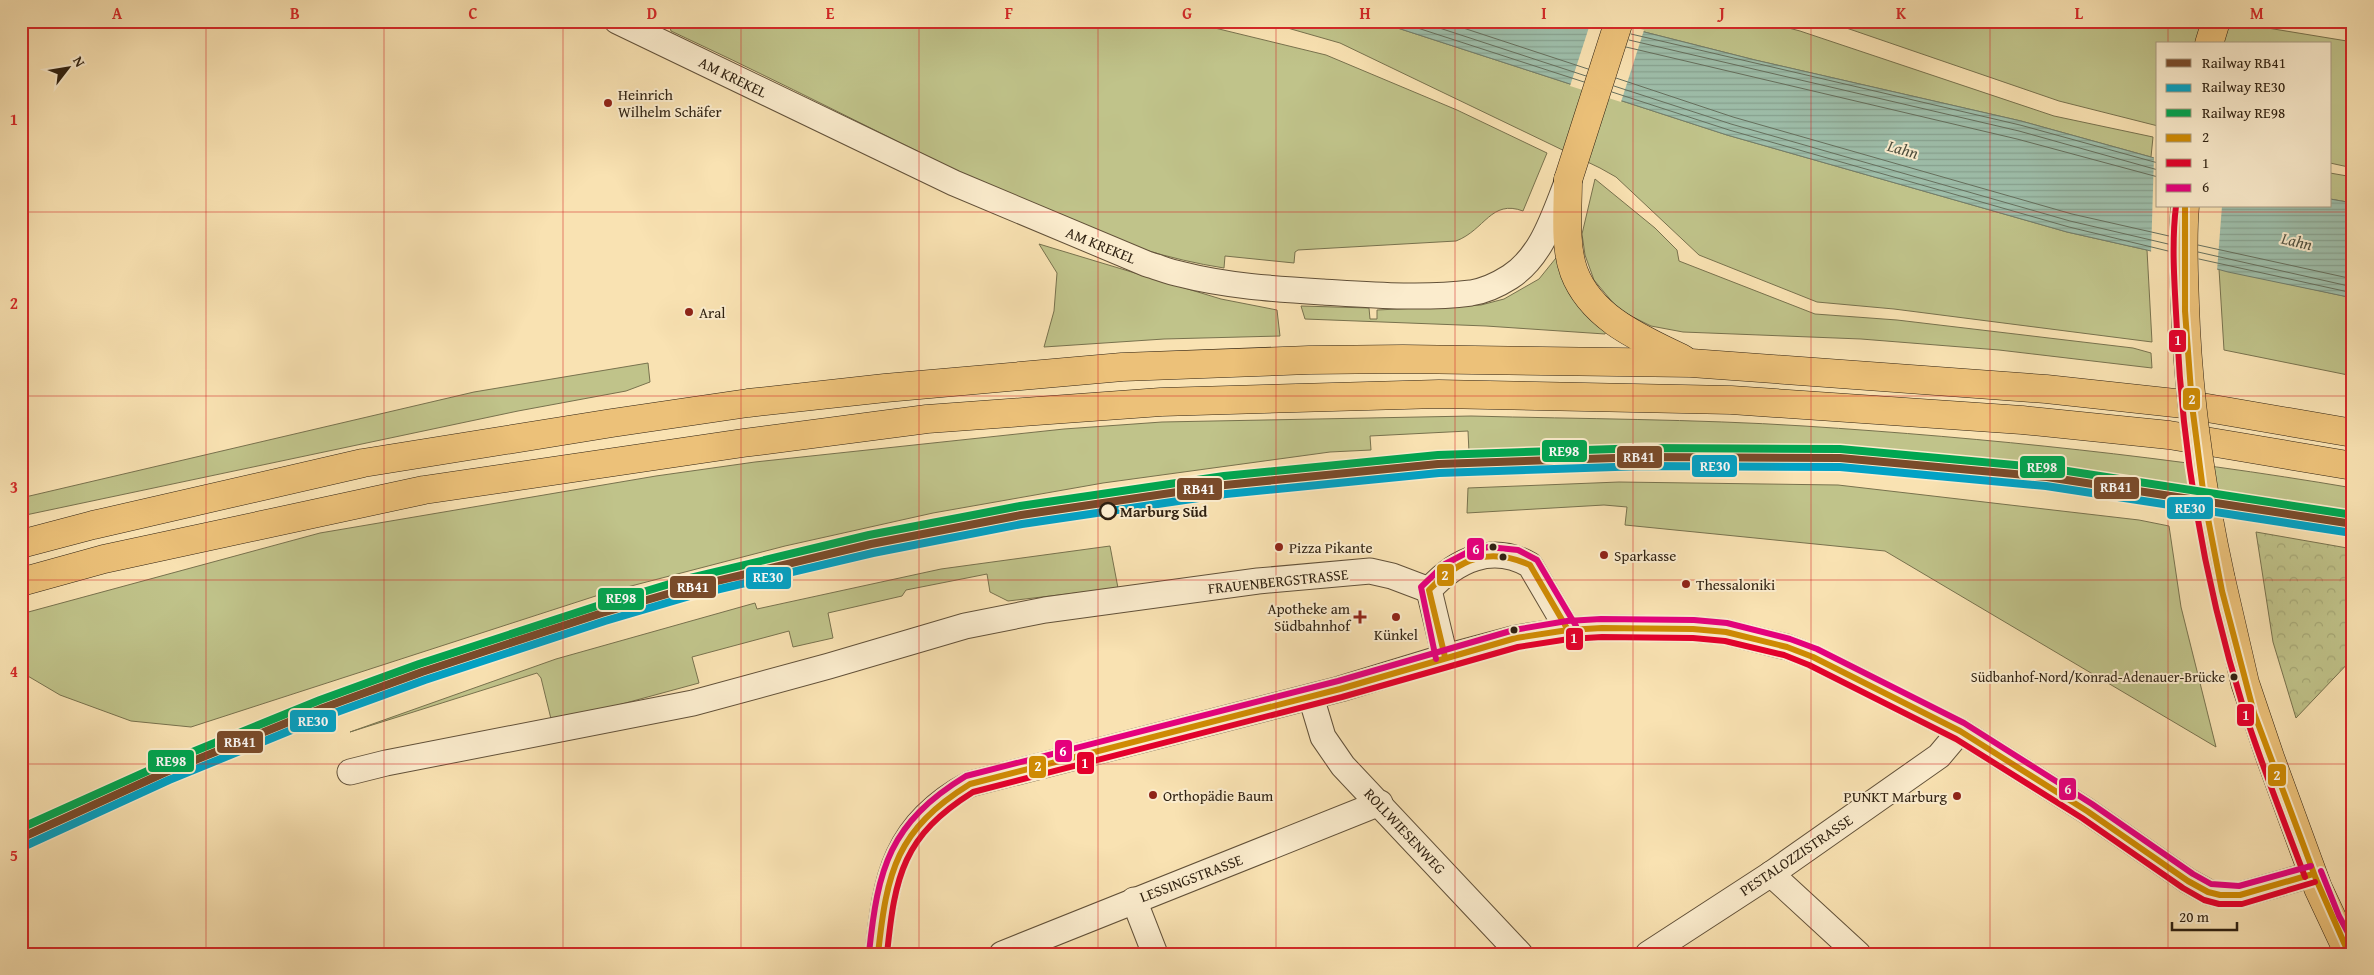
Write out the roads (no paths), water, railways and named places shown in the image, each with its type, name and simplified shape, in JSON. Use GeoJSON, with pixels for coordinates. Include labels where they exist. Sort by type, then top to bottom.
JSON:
{"type":"FeatureCollection","features":[{"type":"Feature","properties":{"kind":"main road"},"geometry":{"type":"LineString","coordinates":[[1619,21],[1568,180],[1558,231],[1574,272],[1588,297],[1608,318],[1632,335],[1691,363]]}},
{"type":"Feature","properties":{"kind":"main road"},"geometry":{"type":"LineString","coordinates":[[2210,42],[2216,21]]}},
{"type":"Feature","properties":{"kind":"main road"},"geometry":{"type":"LineString","coordinates":[[2185,208],[2184,278],[2192,411],[2202,484],[2221,579],[2245,683],[2270,757],[2313,874],[2332,920],[2349,954]]}},
{"type":"Feature","properties":{"kind":"main road"},"geometry":{"type":"LineString","coordinates":[[21,544],[93,525],[364,463],[651,417],[748,403],[885,388],[1122,368],[1309,360],[1489,359],[1691,363],[2056,390],[2184,404],[2353,433]]}},
{"type":"Feature","properties":{"kind":"main road"},"geometry":{"type":"LineString","coordinates":[[21,582],[104,559],[424,490],[743,443],[927,419],[1161,402],[1439,394],[1731,400],[2022,420],[2169,435],[2353,466]]}},
{"type":"Feature","properties":{"kind":"street","name":"AM KREKEL"},"geometry":{"type":"LineString","coordinates":[[617,21],[954,183],[1106,247],[1180,274],[1260,288],[1385,295],[1473,293],[1501,282],[1521,268],[1558,231]]}},
{"type":"Feature","properties":{"kind":"street"},"geometry":{"type":"LineString","coordinates":[[1444,657],[1435,584],[1452,568],[1474,558],[1507,557],[1524,561],[1534,569],[1568,630]]}},
{"type":"Feature","properties":{"kind":"street","name":"FRAUENBERGSTRASSE"},"geometry":{"type":"LineString","coordinates":[[350,772],[386,763],[692,703],[829,666],[965,626],[1045,610],[1258,582],[1370,571],[1435,584]]}},
{"type":"Feature","properties":{"kind":"street"},"geometry":{"type":"LineString","coordinates":[[878,954],[889,879],[894,863],[917,825],[936,804],[970,784],[1311,697],[1444,657],[1516,638],[1568,630],[1693,629],[1726,632],[1765,640],[1813,657],[1960,731],[2087,811],[2188,881],[2208,892],[2220,895],[2240,895],[2313,874]]}},
{"type":"Feature","properties":{"kind":"street","name":"ROLLWIESENWEG"},"geometry":{"type":"LineString","coordinates":[[1311,697],[1323,736],[1344,766],[1520,954]]}},
{"type":"Feature","properties":{"kind":"street","name":"PESTALOZZISTRASSE"},"geometry":{"type":"LineString","coordinates":[[1648,954],[1771,874],[1939,756],[1960,731]]}},
{"type":"Feature","properties":{"kind":"street","name":"LESSINGSTRASSE"},"geometry":{"type":"LineString","coordinates":[[1002,954],[1134,900],[1380,804]]}},
{"type":"Feature","properties":{"kind":"street"},"geometry":{"type":"LineString","coordinates":[[1771,874],[1858,954]]}},
{"type":"Feature","properties":{"kind":"street"},"geometry":{"type":"LineString","coordinates":[[1134,900],[1155,954]]}},
{"type":"Feature","properties":{"kind":"water","name":"Lahn"},"geometry":{"type":"Polygon","coordinates":[[[1376,21],[1601,21],[1755,60],[2021,121],[2156,158],[2156,208],[2332,208],[2332,199],[2353,203],[2353,298],[2228,272],[2147,250],[2067,232],[1727,135],[1376,21]]]}},
{"type":"Feature","properties":{"kind":"rail line","name":"RE98"},"geometry":{"type":"LineString","coordinates":[[21,828],[163,764],[320,700],[419,664],[686,579],[869,535],[1020,506],[1224,476],[1438,455],[1645,448],[1840,449],[2048,468],[2353,515]]}},
{"type":"Feature","properties":{"kind":"rail line","name":"RB41"},"geometry":{"type":"LineString","coordinates":[[21,838],[166,772],[323,708],[422,672],[602,613],[688,588],[871,544],[1021,515],[1225,485],[1438,464],[1645,457],[1840,458],[2047,477],[2353,524]]}},
{"type":"Feature","properties":{"kind":"rail line","name":"RE30"},"geometry":{"type":"LineString","coordinates":[[25,846],[169,780],[326,716],[425,680],[605,621],[690,596],[873,553],[1022,524],[1226,494],[1439,473],[1645,466],[1840,467],[2046,486],[2352,533]]}},
{"type":"Feature","properties":{"kind":"place","name":"Heinrich Wilhelm Schäfer"},"geometry":{"type":"Point","coordinates":[608,103]}},
{"type":"Feature","properties":{"kind":"place","name":"Aral"},"geometry":{"type":"Point","coordinates":[689,312]}},
{"type":"Feature","properties":{"kind":"place","name":"Marburg Süd"},"geometry":{"type":"Point","coordinates":[1108,511]}},
{"type":"Feature","properties":{"kind":"place","name":"Pizza Pikante"},"geometry":{"type":"Point","coordinates":[1279,547]}},
{"type":"Feature","properties":{"kind":"place","name":"Sparkasse"},"geometry":{"type":"Point","coordinates":[1604,555]}},
{"type":"Feature","properties":{"kind":"place","name":"Thessaloniki"},"geometry":{"type":"Point","coordinates":[1686,584]}},
{"type":"Feature","properties":{"kind":"place","name":"Apotheke am Südbahnhof"},"geometry":{"type":"Point","coordinates":[1360,617]}},
{"type":"Feature","properties":{"kind":"place","name":"Künkel"},"geometry":{"type":"Point","coordinates":[1396,617]}},
{"type":"Feature","properties":{"kind":"place","name":"Südbanhof-Nord/Konrad-Adenauer-Brücke"},"geometry":{"type":"Point","coordinates":[2234,677]}},
{"type":"Feature","properties":{"kind":"place","name":"Orthopädie Baum"},"geometry":{"type":"Point","coordinates":[1153,795]}},
{"type":"Feature","properties":{"kind":"place","name":"PUNKT Marburg"},"geometry":{"type":"Point","coordinates":[1957,796]}}]}
